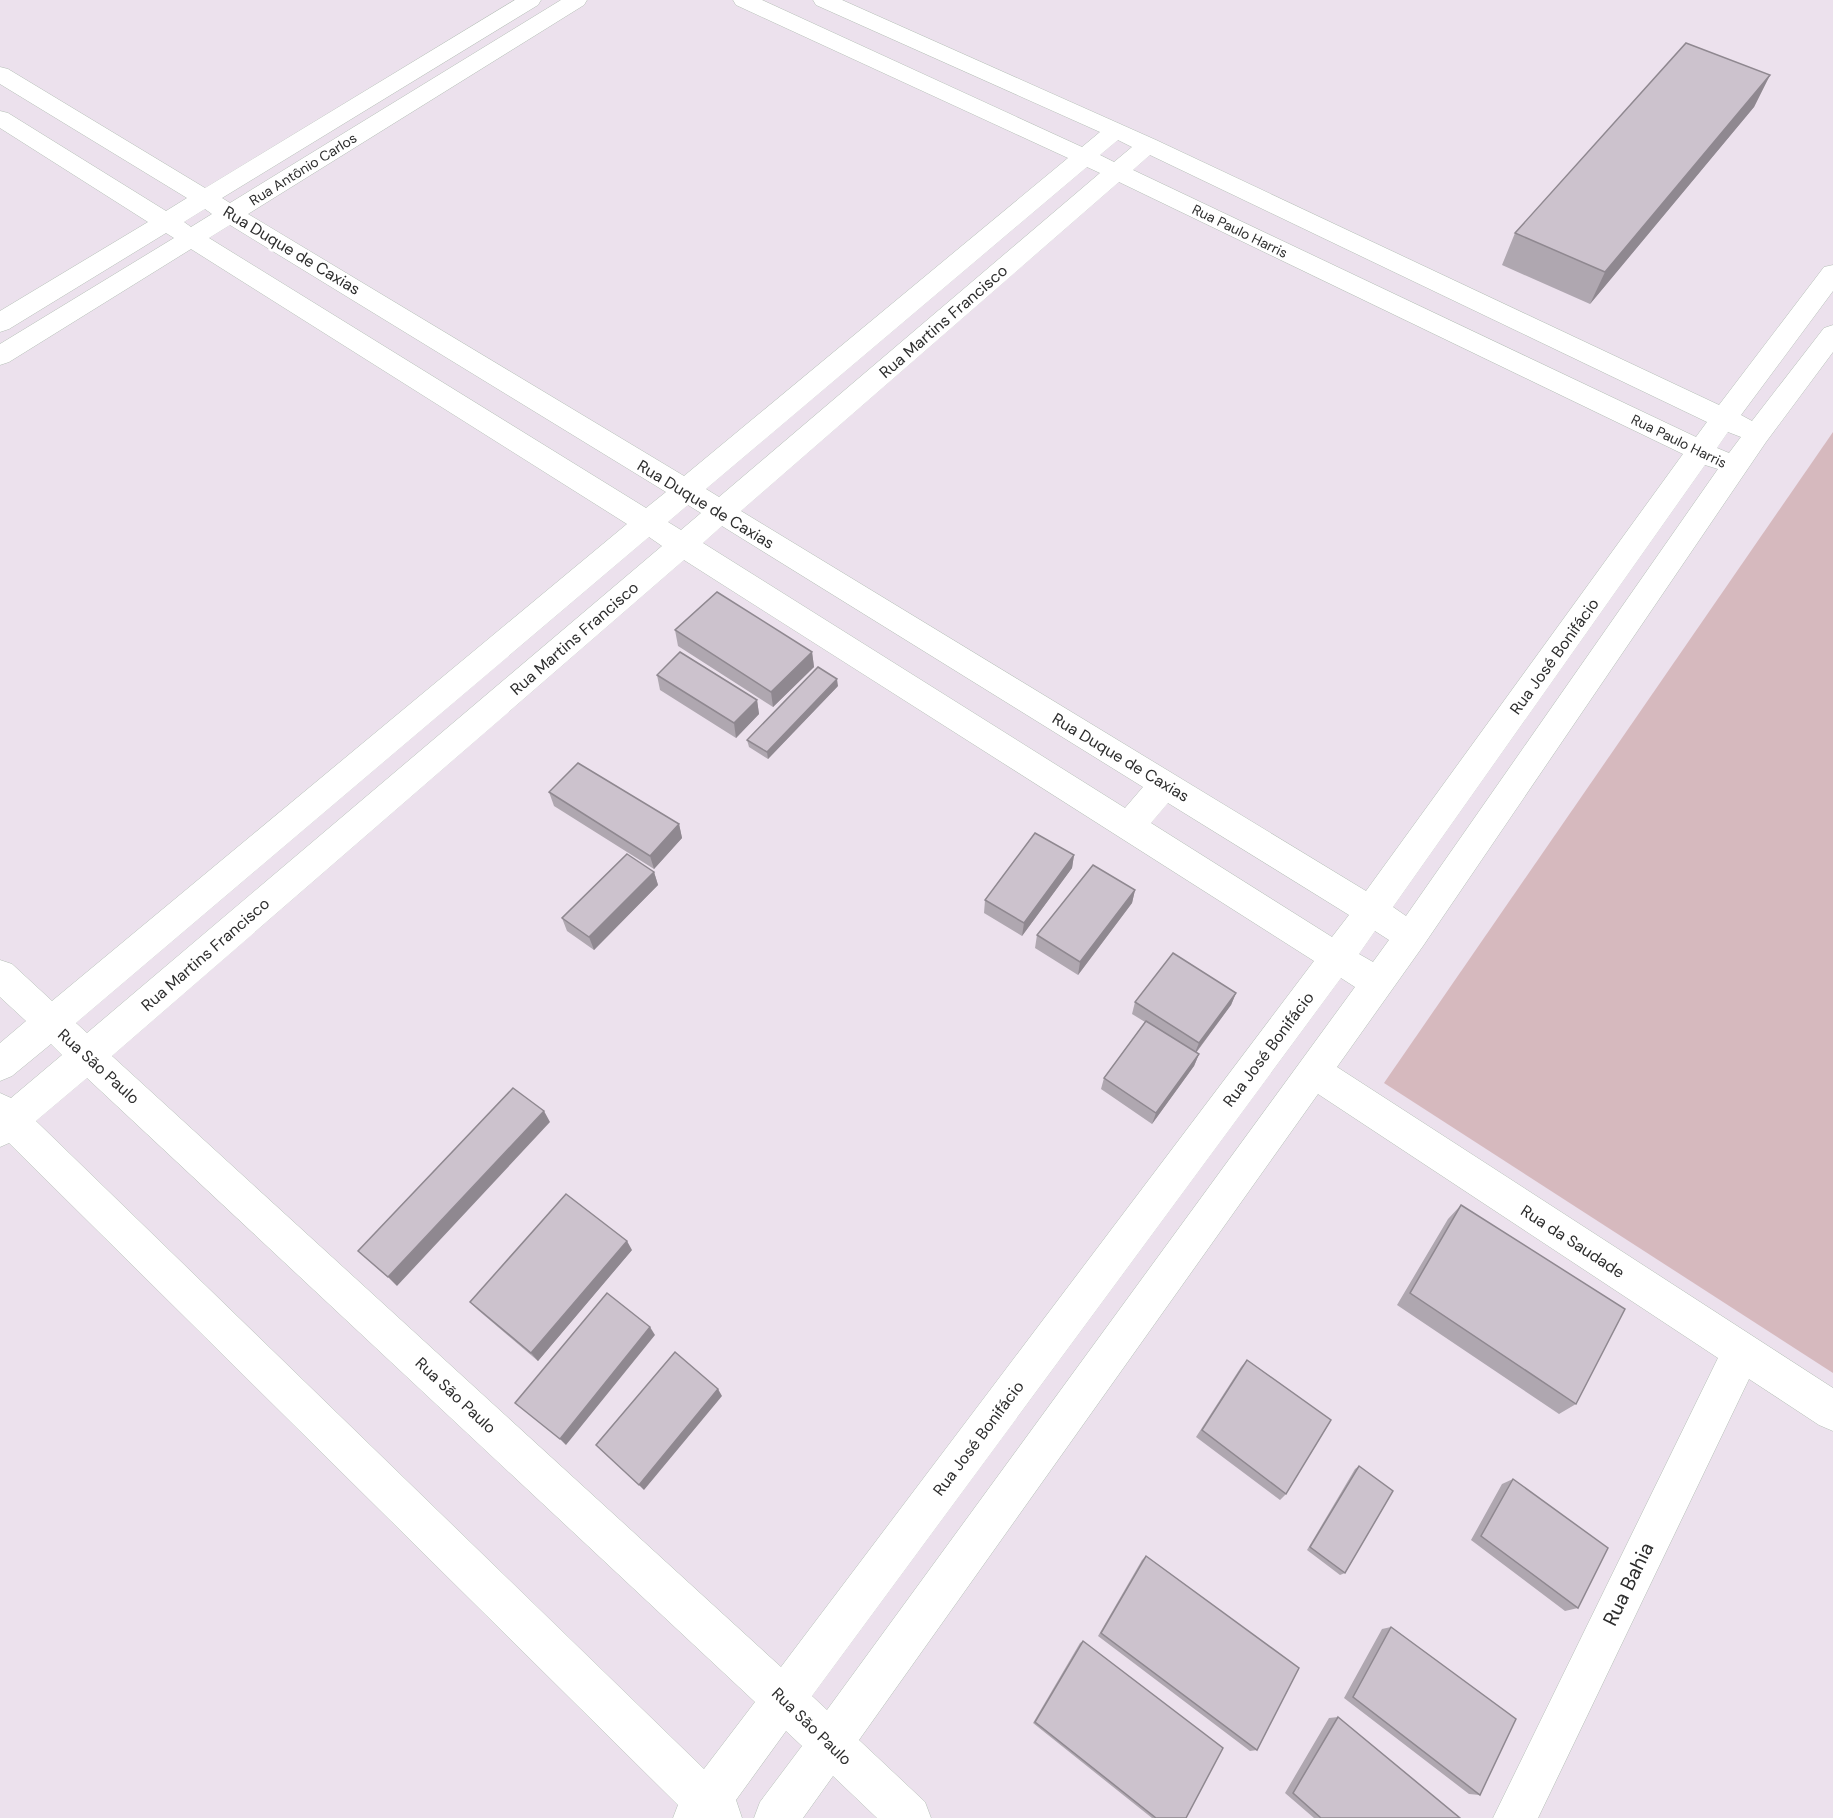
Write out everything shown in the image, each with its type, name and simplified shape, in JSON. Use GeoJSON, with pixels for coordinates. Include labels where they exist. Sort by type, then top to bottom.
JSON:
{"type":"FeatureCollection","features":[{"type":"Feature","properties":{"kind":"street","name":"Rua Antônio Carlos"},"geometry":{"type":"LineString","coordinates":[[0,323],[530,0]]}},
{"type":"Feature","properties":{"kind":"street","name":"Rua Antônio Carlos"},"geometry":{"type":"LineString","coordinates":[[0,356],[576,0]]}},
{"type":"Feature","properties":{"kind":"street","name":"Rua Paulo Harris"},"geometry":{"type":"LineString","coordinates":[[744,0],[1117,172],[1702,451],[1733,468]]}},
{"type":"Feature","properties":{"kind":"street"},"geometry":{"type":"LineString","coordinates":[[824,0],[1148,145],[1756,435]]}},
{"type":"Feature","properties":{"kind":"street","name":"Rua Duque de Caxias"},"geometry":{"type":"LineString","coordinates":[[5,83],[231,213],[1372,909],[1411,936]]}},
{"type":"Feature","properties":{"kind":"street"},"geometry":{"type":"LineString","coordinates":[[0,118],[1377,983]]}},
{"type":"Feature","properties":{"kind":"street","name":"Rua Martins Francisco"},"geometry":{"type":"LineString","coordinates":[[0,1065],[1115,131]]}},
{"type":"Feature","properties":{"kind":"street","name":"Rua Martins Francisco"},"geometry":{"type":"LineString","coordinates":[[4,1120],[88,1055],[1148,145]]}},
{"type":"Feature","properties":{"kind":"street"},"geometry":{"type":"LineString","coordinates":[[1279,249],[1309,222]]}},
{"type":"Feature","properties":{"kind":"street","name":"Rua José Bonifácio"},"geometry":{"type":"LineString","coordinates":[[708,1813],[784,1699],[1372,909],[1724,418],[1833,273]]}},
{"type":"Feature","properties":{"kind":"street"},"geometry":{"type":"LineString","coordinates":[[776,1818],[1411,936],[1756,435],[1833,334]]}},
{"type":"Feature","properties":{"kind":"street"},"geometry":{"type":"LineString","coordinates":[[1129,826],[1165,784]]}},
{"type":"Feature","properties":{"kind":"street"},"geometry":{"type":"LineString","coordinates":[[302,812],[339,839]]}},
{"type":"Feature","properties":{"kind":"street","name":"Rua São Paulo"},"geometry":{"type":"LineString","coordinates":[[0,975],[784,1699],[909,1818]]}},
{"type":"Feature","properties":{"kind":"street","name":"Rua da Saudade"},"geometry":{"type":"LineString","coordinates":[[1313,1071],[1833,1411]]}},
{"type":"Feature","properties":{"kind":"street"},"geometry":{"type":"LineString","coordinates":[[4,1120],[708,1813]]}},
{"type":"Feature","properties":{"kind":"street","name":"Rua Bahia"},"geometry":{"type":"LineString","coordinates":[[1515,1818],[1742,1351]]}},
{"type":"Feature","properties":{"kind":"shaded area"},"geometry":{"type":"Polygon","coordinates":[[[1833,432],[1833,1373],[1384,1083],[1833,432]]]}},
{"type":"Feature","properties":{"kind":"building"},"geometry":{"type":"Polygon","coordinates":[[[1686,43],[1770,75],[1605,272],[1515,233],[1686,43]]]}},
{"type":"Feature","properties":{"kind":"building"},"geometry":{"type":"Polygon","coordinates":[[[717,592],[812,652],[771,692],[675,630],[717,592]]]}},
{"type":"Feature","properties":{"kind":"building"},"geometry":{"type":"Polygon","coordinates":[[[680,652],[757,700],[734,723],[657,675],[680,652]]]}},
{"type":"Feature","properties":{"kind":"building"},"geometry":{"type":"Polygon","coordinates":[[[818,667],[837,679],[767,752],[747,740],[818,667]]]}},
{"type":"Feature","properties":{"kind":"building"},"geometry":{"type":"Polygon","coordinates":[[[578,763],[679,824],[650,856],[549,792],[578,763]]]}},
{"type":"Feature","properties":{"kind":"building"},"geometry":{"type":"Polygon","coordinates":[[[1035,833],[1074,855],[1024,923],[985,900],[1035,833]]]}},
{"type":"Feature","properties":{"kind":"building"},"geometry":{"type":"Polygon","coordinates":[[[627,854],[654,872],[589,937],[562,918],[627,854]]]}},
{"type":"Feature","properties":{"kind":"building"},"geometry":{"type":"Polygon","coordinates":[[[1093,865],[1135,890],[1080,962],[1037,935],[1093,865]]]}},
{"type":"Feature","properties":{"kind":"building"},"geometry":{"type":"Polygon","coordinates":[[[1173,953],[1236,993],[1199,1043],[1135,1002],[1173,953]]]}},
{"type":"Feature","properties":{"kind":"building"},"geometry":{"type":"Polygon","coordinates":[[[1146,1021],[1199,1054],[1156,1113],[1104,1078],[1146,1021]]]}},
{"type":"Feature","properties":{"kind":"building"},"geometry":{"type":"Polygon","coordinates":[[[513,1088],[544,1111],[388,1277],[358,1251],[513,1088]]]}},
{"type":"Feature","properties":{"kind":"building"},"geometry":{"type":"Polygon","coordinates":[[[566,1194],[627,1241],[531,1353],[470,1302],[566,1194]]]}},
{"type":"Feature","properties":{"kind":"building"},"geometry":{"type":"Polygon","coordinates":[[[1461,1205],[1625,1309],[1576,1404],[1410,1293],[1461,1205]]]}},
{"type":"Feature","properties":{"kind":"building"},"geometry":{"type":"Polygon","coordinates":[[[607,1293],[650,1327],[560,1439],[515,1403],[607,1293]]]}},
{"type":"Feature","properties":{"kind":"building"},"geometry":{"type":"Polygon","coordinates":[[[675,1352],[718,1389],[639,1485],[596,1445],[675,1352]]]}},
{"type":"Feature","properties":{"kind":"building"},"geometry":{"type":"Polygon","coordinates":[[[1247,1360],[1331,1420],[1286,1494],[1202,1430],[1247,1360]]]}},
{"type":"Feature","properties":{"kind":"building"},"geometry":{"type":"Polygon","coordinates":[[[1359,1466],[1393,1491],[1345,1573],[1310,1547],[1359,1466]]]}},
{"type":"Feature","properties":{"kind":"building"},"geometry":{"type":"Polygon","coordinates":[[[1513,1479],[1608,1548],[1578,1608],[1481,1536],[1513,1479]]]}},
{"type":"Feature","properties":{"kind":"building"},"geometry":{"type":"Polygon","coordinates":[[[1146,1556],[1299,1668],[1257,1750],[1101,1633],[1146,1556]]]}},
{"type":"Feature","properties":{"kind":"building"},"geometry":{"type":"Polygon","coordinates":[[[1391,1627],[1516,1719],[1480,1795],[1353,1697],[1391,1627]]]}},
{"type":"Feature","properties":{"kind":"building"},"geometry":{"type":"Polygon","coordinates":[[[1083,1641],[1223,1748],[1186,1818],[1156,1818],[1035,1722],[1083,1641]]]}},
{"type":"Feature","properties":{"kind":"building"},"geometry":{"type":"Polygon","coordinates":[[[1338,1717],[1460,1818],[1321,1818],[1293,1793],[1338,1717]]]}}]}
